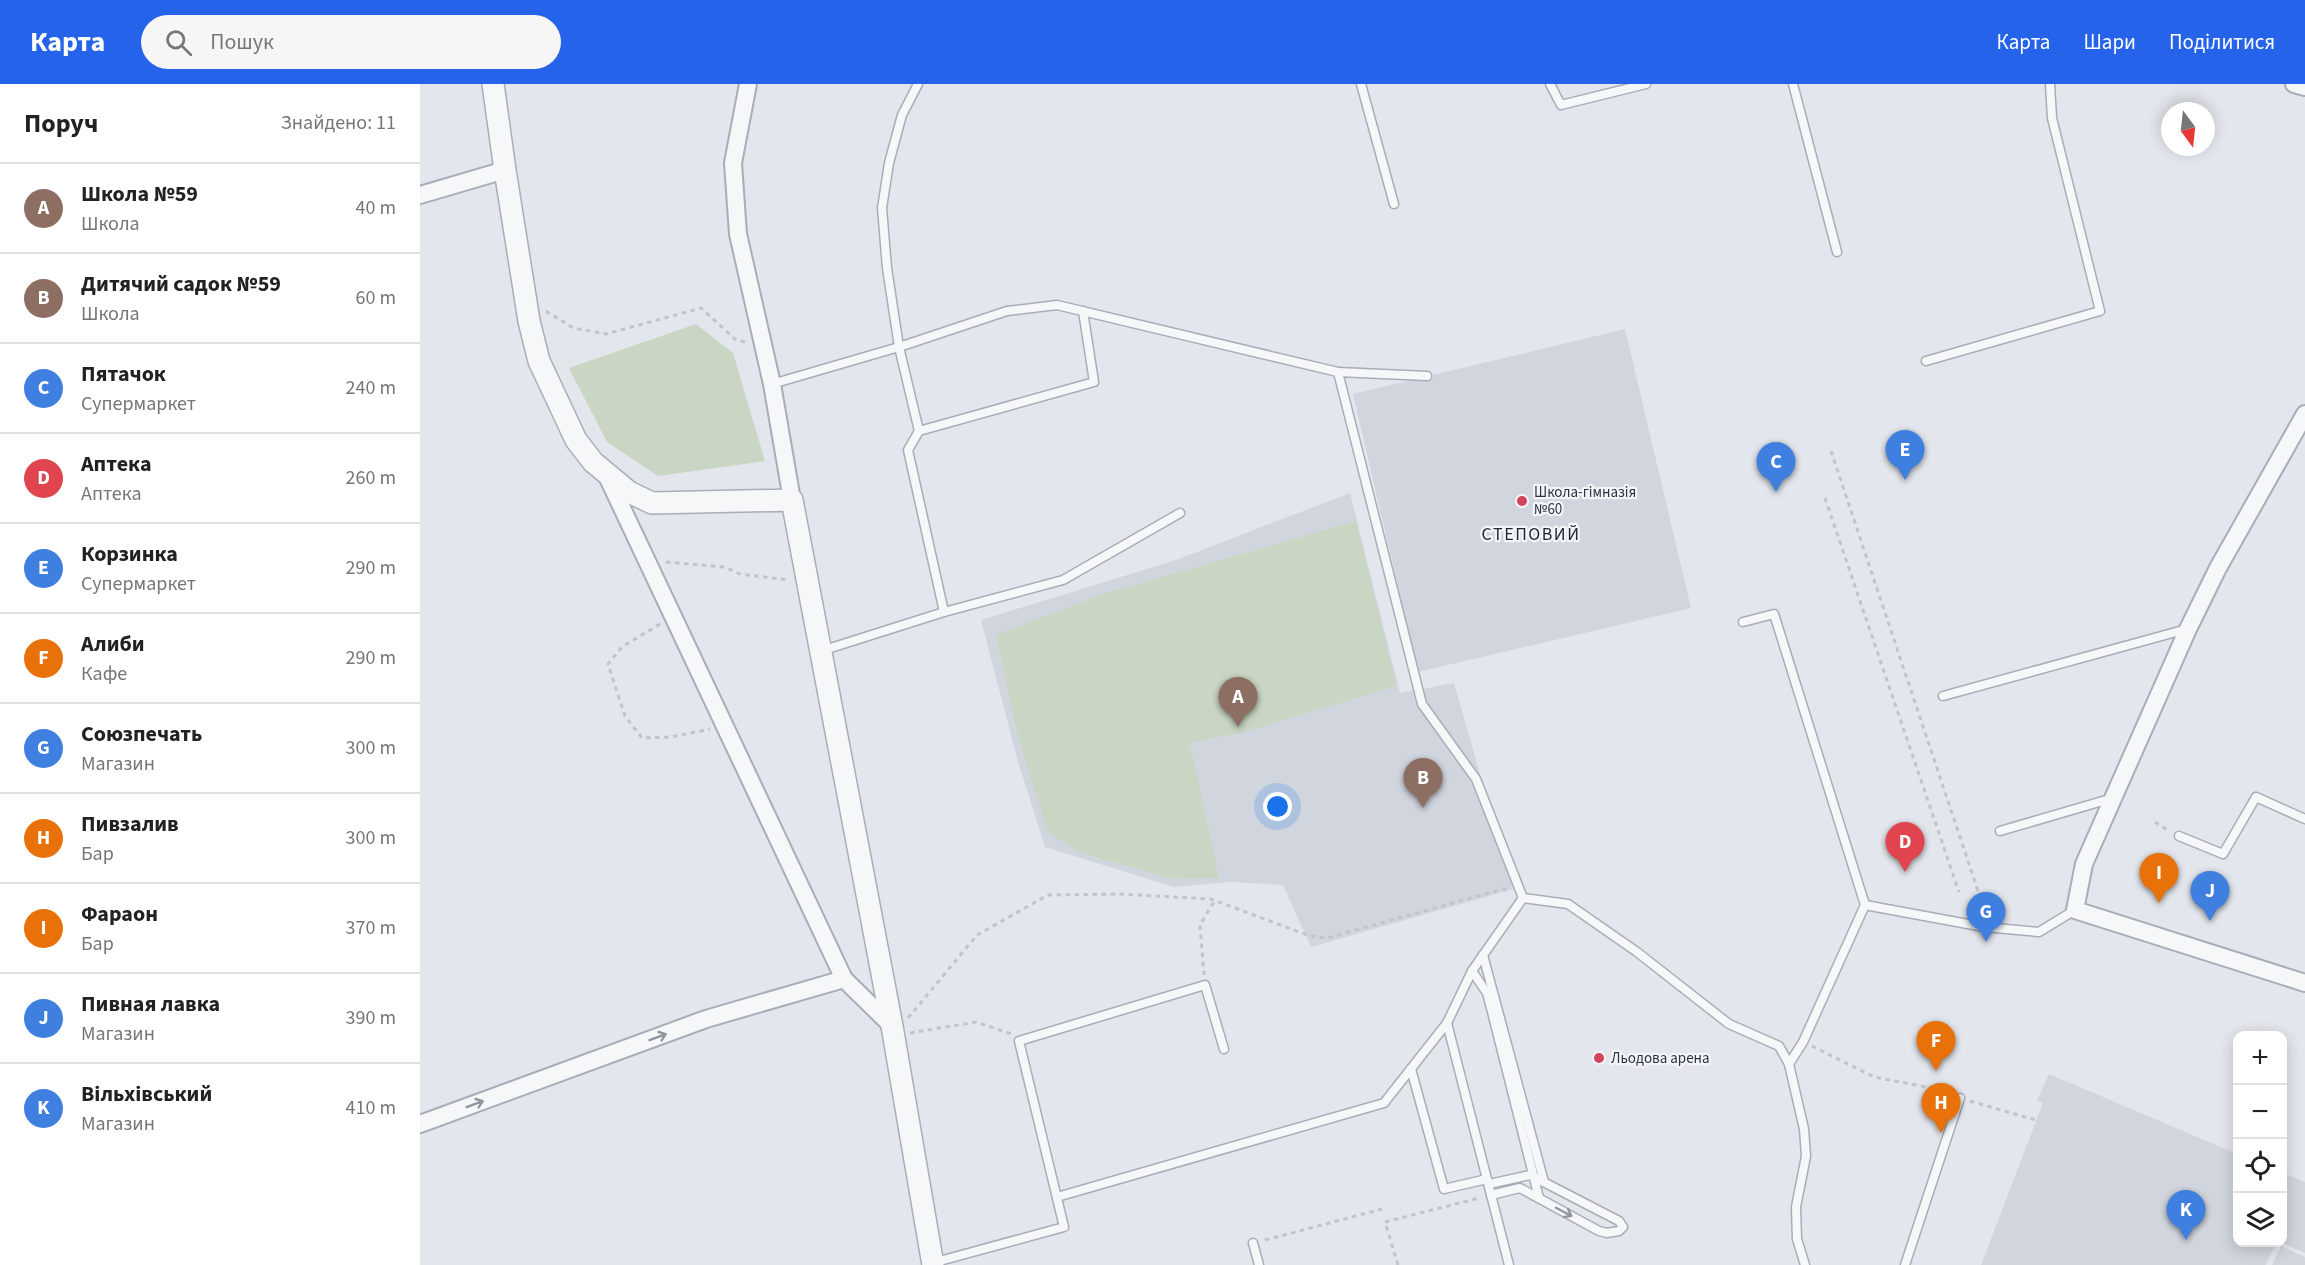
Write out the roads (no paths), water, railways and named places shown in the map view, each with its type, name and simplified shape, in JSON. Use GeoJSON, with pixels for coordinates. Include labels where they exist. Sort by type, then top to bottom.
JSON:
{"type":"FeatureCollection","features":[{"type":"Feature","properties":{"kind":"street"},"geometry":{"type":"LineString","coordinates":[[493,84],[524,292],[538,361],[576,440],[593,462],[629,492],[652,503],[792,500]]}},
{"type":"Feature","properties":{"kind":"street"},"geometry":{"type":"LineString","coordinates":[[748,84],[732,163],[738,234],[772,384],[820,651],[893,1031],[932,1264]]}},
{"type":"Feature","properties":{"kind":"street"},"geometry":{"type":"LineString","coordinates":[[2294,84],[2305,87]]}},
{"type":"Feature","properties":{"kind":"street"},"geometry":{"type":"LineString","coordinates":[[420,195],[505,170]]}},
{"type":"Feature","properties":{"kind":"street"},"geometry":{"type":"LineString","coordinates":[[2305,414],[2218,568],[2188,629],[2084,864],[2075,910],[2305,983]]}},
{"type":"Feature","properties":{"kind":"street"},"geometry":{"type":"LineString","coordinates":[[604,469],[844,979],[893,1031]]}},
{"type":"Feature","properties":{"kind":"street"},"geometry":{"type":"LineString","coordinates":[[420,1124],[706,1019],[844,979]]}},
{"type":"Feature","properties":{"kind":"lane"},"geometry":{"type":"LineString","coordinates":[[918,84],[902,115],[889,163],[882,208],[887,268],[899,347],[919,431],[908,450],[944,612]]}},
{"type":"Feature","properties":{"kind":"lane"},"geometry":{"type":"LineString","coordinates":[[1361,84],[1394,204]]}},
{"type":"Feature","properties":{"kind":"lane"},"geometry":{"type":"LineString","coordinates":[[1550,84],[1561,105],[1646,84]]}},
{"type":"Feature","properties":{"kind":"lane"},"geometry":{"type":"LineString","coordinates":[[1793,84],[1837,252]]}},
{"type":"Feature","properties":{"kind":"lane"},"geometry":{"type":"LineString","coordinates":[[1926,361],[2100,311],[2052,118],[2050,84]]}},
{"type":"Feature","properties":{"kind":"lane"},"geometry":{"type":"LineString","coordinates":[[772,384],[899,347],[1007,311],[1057,305],[1338,372],[1427,376]]}},
{"type":"Feature","properties":{"kind":"lane"},"geometry":{"type":"LineString","coordinates":[[919,431],[1094,382],[1083,311]]}},
{"type":"Feature","properties":{"kind":"lane"},"geometry":{"type":"LineString","coordinates":[[1338,372],[1422,704],[1476,779],[1523,898]]}},
{"type":"Feature","properties":{"kind":"lane"},"geometry":{"type":"LineString","coordinates":[[820,651],[944,612],[1063,580],[1180,513]]}},
{"type":"Feature","properties":{"kind":"lane"},"geometry":{"type":"LineString","coordinates":[[1743,622],[1774,614],[1864,904],[1803,1042],[1789,1064]]}},
{"type":"Feature","properties":{"kind":"lane"},"geometry":{"type":"LineString","coordinates":[[1943,696],[2188,629]]}},
{"type":"Feature","properties":{"kind":"lane"},"geometry":{"type":"LineString","coordinates":[[2179,836],[2223,854],[2256,797],[2305,819]]}},
{"type":"Feature","properties":{"kind":"lane"},"geometry":{"type":"LineString","coordinates":[[2000,831],[2113,798]]}},
{"type":"Feature","properties":{"kind":"lane"},"geometry":{"type":"LineString","coordinates":[[1057,1197],[1384,1103],[1447,1023],[1472,970],[1523,898]]}},
{"type":"Feature","properties":{"kind":"lane"},"geometry":{"type":"LineString","coordinates":[[1523,898],[1568,904],[1637,952],[1729,1024],[1779,1046],[1789,1064],[1804,1129],[1806,1156],[1796,1207],[1797,1239],[1805,1265]]}},
{"type":"Feature","properties":{"kind":"lane"},"geometry":{"type":"LineString","coordinates":[[1864,904],[1984,927],[2039,932],[2075,910]]}},
{"type":"Feature","properties":{"kind":"lane"},"geometry":{"type":"LineString","coordinates":[[1483,955],[1544,1182]]}},
{"type":"Feature","properties":{"kind":"lane"},"geometry":{"type":"LineString","coordinates":[[1472,970],[1487,993],[1539,1198]]}},
{"type":"Feature","properties":{"kind":"lane"},"geometry":{"type":"LineString","coordinates":[[932,1264],[1064,1227],[1019,1041],[1205,985],[1224,1048]]}},
{"type":"Feature","properties":{"kind":"lane"},"geometry":{"type":"LineString","coordinates":[[1447,1023],[1509,1265]]}},
{"type":"Feature","properties":{"kind":"lane"},"geometry":{"type":"LineString","coordinates":[[1411,1069],[1444,1189],[1530,1175],[1618,1221],[1623,1227],[1622,1230],[1607,1233],[1599,1231],[1520,1188],[1491,1195]]}},
{"type":"Feature","properties":{"kind":"lane"},"geometry":{"type":"LineString","coordinates":[[1905,1265],[1960,1098]]}},
{"type":"Feature","properties":{"kind":"lane"},"geometry":{"type":"LineString","coordinates":[[1253,1244],[1259,1265]]}},
{"type":"Feature","properties":{"kind":"place","name":"Корзинка"},"geometry":{"type":"Point","coordinates":[1905,480]}},
{"type":"Feature","properties":{"kind":"place","name":"Пятачок"},"geometry":{"type":"Point","coordinates":[1776,492]}},
{"type":"Feature","properties":{"kind":"place","name":"Школа-гімназія №60"},"geometry":{"type":"Point","coordinates":[1522,501]}},
{"type":"Feature","properties":{"kind":"place","name":"Школа №59"},"geometry":{"type":"Point","coordinates":[1238,727]}},
{"type":"Feature","properties":{"kind":"place","name":"Дитячий садок №59"},"geometry":{"type":"Point","coordinates":[1423,808]}},
{"type":"Feature","properties":{"kind":"place","name":"Аптека"},"geometry":{"type":"Point","coordinates":[1905,872]}},
{"type":"Feature","properties":{"kind":"place","name":"Фараон"},"geometry":{"type":"Point","coordinates":[2159,903]}},
{"type":"Feature","properties":{"kind":"place","name":"Пивная лавка"},"geometry":{"type":"Point","coordinates":[2210,921]}},
{"type":"Feature","properties":{"kind":"place","name":"Союзпечать"},"geometry":{"type":"Point","coordinates":[1986,942]}},
{"type":"Feature","properties":{"kind":"place","name":"Льодова арена"},"geometry":{"type":"Point","coordinates":[1599,1058]}},
{"type":"Feature","properties":{"kind":"place","name":"Алиби"},"geometry":{"type":"Point","coordinates":[1936,1071]}},
{"type":"Feature","properties":{"kind":"place","name":"Пивзалив"},"geometry":{"type":"Point","coordinates":[1941,1133]}},
{"type":"Feature","properties":{"kind":"place","name":"Вільхівський"},"geometry":{"type":"Point","coordinates":[2186,1240]}},
{"type":"Feature","properties":{"kind":"district","name":"СТЕПОВИЙ"},"geometry":{"type":"Point","coordinates":[1531,534]}}]}
